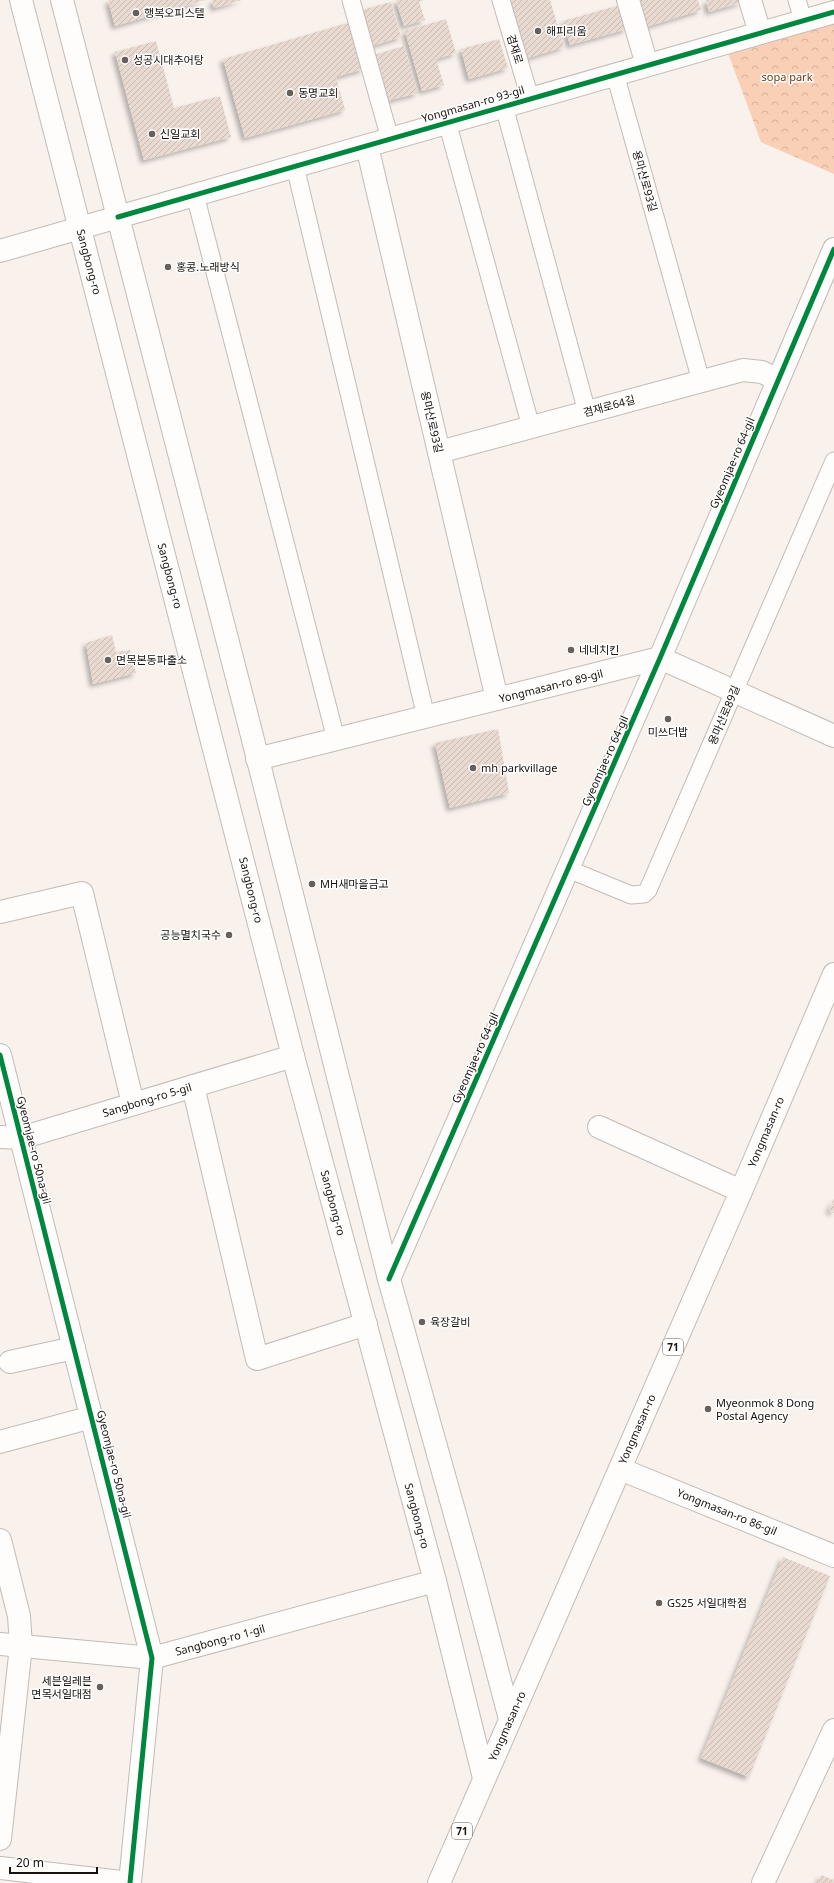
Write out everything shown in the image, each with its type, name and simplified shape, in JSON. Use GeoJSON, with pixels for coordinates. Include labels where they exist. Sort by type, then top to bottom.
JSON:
{"type":"FeatureCollection","features":[{"type":"Feature","properties":{"kind":"street","name":"Sangbong-ro"},"geometry":{"type":"LineString","coordinates":[[20,0],[293,1056],[435,1581],[484,1778]]}},
{"type":"Feature","properties":{"kind":"street"},"geometry":{"type":"LineString","coordinates":[[62,0],[389,1279],[472,1575],[510,1719]]}},
{"type":"Feature","properties":{"kind":"street"},"geometry":{"type":"LineString","coordinates":[[628,0],[647,65]]}},
{"type":"Feature","properties":{"kind":"street"},"geometry":{"type":"LineString","coordinates":[[750,0],[760,33]]}},
{"type":"Feature","properties":{"kind":"street","name":"Yongmasan-ro 93-gil"},"geometry":{"type":"LineString","coordinates":[[0,251],[760,33],[800,10],[834,12]]}},
{"type":"Feature","properties":{"kind":"street","name":"용마산로93길"},"geometry":{"type":"LineString","coordinates":[[367,146],[498,699]]}},
{"type":"Feature","properties":{"kind":"street","name":"Gyeomjae-ro 64-gil"},"geometry":{"type":"LineString","coordinates":[[389,1279],[660,658],[834,249]]}},
{"type":"Feature","properties":{"kind":"street","name":"겸재로64길"},"geometry":{"type":"LineString","coordinates":[[439,452],[743,370],[762,372],[778,380]]}},
{"type":"Feature","properties":{"kind":"street"},"geometry":{"type":"LineString","coordinates":[[660,658],[834,736]]}},
{"type":"Feature","properties":{"kind":"street","name":"Yongmasan-ro 89-gil"},"geometry":{"type":"LineString","coordinates":[[257,759],[660,658]]}},
{"type":"Feature","properties":{"kind":"street"},"geometry":{"type":"LineString","coordinates":[[0,912],[82,893],[134,1104]]}},
{"type":"Feature","properties":{"kind":"street","name":"Yongmasan-ro"},"geometry":{"type":"LineString","coordinates":[[439,1883],[834,974]]}},
{"type":"Feature","properties":{"kind":"street","name":"Gyeomjae-ro 50na-gil"},"geometry":{"type":"LineString","coordinates":[[0,1055],[11,1138],[74,1348],[152,1658],[130,1883]]}},
{"type":"Feature","properties":{"kind":"street","name":"Sangbong-ro 5-gil"},"geometry":{"type":"LineString","coordinates":[[11,1138],[134,1104],[293,1056]]}},
{"type":"Feature","properties":{"kind":"street"},"geometry":{"type":"LineString","coordinates":[[193,1086],[257,1359],[366,1324]]}},
{"type":"Feature","properties":{"kind":"street"},"geometry":{"type":"LineString","coordinates":[[599,1127],[741,1191]]}},
{"type":"Feature","properties":{"kind":"street"},"geometry":{"type":"LineString","coordinates":[[10,1362],[74,1348]]}},
{"type":"Feature","properties":{"kind":"street"},"geometry":{"type":"LineString","coordinates":[[0,1442],[92,1417]]}},
{"type":"Feature","properties":{"kind":"street","name":"Yongmasan-ro 86-gil"},"geometry":{"type":"LineString","coordinates":[[620,1469],[834,1556]]}},
{"type":"Feature","properties":{"kind":"street"},"geometry":{"type":"LineString","coordinates":[[0,1540],[19,1616],[10,1645],[0,1839]]}},
{"type":"Feature","properties":{"kind":"street","name":"Sangbong-ro 1-gil"},"geometry":{"type":"LineString","coordinates":[[10,1645],[152,1658],[435,1581]]}},
{"type":"Feature","properties":{"kind":"street"},"geometry":{"type":"LineString","coordinates":[[762,1883],[834,1730]]}},
{"type":"Feature","properties":{"kind":"street"},"geometry":{"type":"LineString","coordinates":[[4,1873],[130,1883]]}},
{"type":"Feature","properties":{"kind":"lane"},"geometry":{"type":"LineString","coordinates":[[351,0],[390,139]]}},
{"type":"Feature","properties":{"kind":"lane","name":"겸재로"},"geometry":{"type":"LineString","coordinates":[[500,0],[530,98]]}},
{"type":"Feature","properties":{"kind":"lane","name":"용마산로93길"},"geometry":{"type":"LineString","coordinates":[[615,74],[701,381]]}},
{"type":"Feature","properties":{"kind":"lane"},"geometry":{"type":"LineString","coordinates":[[504,106],[587,412]]}},
{"type":"Feature","properties":{"kind":"lane"},"geometry":{"type":"LineString","coordinates":[[448,122],[531,427]]}},
{"type":"Feature","properties":{"kind":"lane"},"geometry":{"type":"LineString","coordinates":[[295,166],[426,717]]}},
{"type":"Feature","properties":{"kind":"lane"},"geometry":{"type":"LineString","coordinates":[[195,195],[336,739]]}},
{"type":"Feature","properties":{"kind":"lane","name":"용마산로89길"},"geometry":{"type":"LineString","coordinates":[[568,869],[631,895],[644,894],[648,890],[834,461]]}},
{"type":"Feature","properties":{"kind":"green space","name":"sopa park"},"geometry":{"type":"Polygon","coordinates":[[[834,14],[834,174],[761,142],[725,45],[834,14]]]}},
{"type":"Feature","properties":{"kind":"building","name":"행복오피스텔"},"geometry":{"type":"Polygon","coordinates":[[[108,0],[205,0],[115,26],[108,0]]]}},
{"type":"Feature","properties":{"kind":"building","name":"행복오피스텔"},"geometry":{"type":"Polygon","coordinates":[[[212,0],[242,0],[214,8],[212,0]]]}},
{"type":"Feature","properties":{"kind":"building"},"geometry":{"type":"Polygon","coordinates":[[[396,0],[424,0],[419,2],[425,20],[404,26],[396,0]]]}},
{"type":"Feature","properties":{"kind":"building","name":"해피리움"},"geometry":{"type":"Polygon","coordinates":[[[508,0],[550,0],[564,47],[525,59],[508,0]]]}},
{"type":"Feature","properties":{"kind":"building"},"geometry":{"type":"Polygon","coordinates":[[[639,0],[698,0],[701,10],[646,27],[639,0]]]}},
{"type":"Feature","properties":{"kind":"building"},"geometry":{"type":"Polygon","coordinates":[[[706,0],[741,0],[742,2],[709,12],[706,0]]]}},
{"type":"Feature","properties":{"kind":"building"},"geometry":{"type":"Polygon","coordinates":[[[391,2],[401,37],[369,47],[358,11],[391,2]]]}},
{"type":"Feature","properties":{"kind":"building"},"geometry":{"type":"Polygon","coordinates":[[[620,5],[627,29],[570,45],[563,21],[620,5]]]}},
{"type":"Feature","properties":{"kind":"building"},"geometry":{"type":"Polygon","coordinates":[[[446,19],[456,53],[436,59],[444,85],[422,91],[405,31],[446,19]]]}},
{"type":"Feature","properties":{"kind":"building"},"geometry":{"type":"Polygon","coordinates":[[[351,22],[364,69],[336,77],[345,110],[245,138],[223,59],[351,22]]]}},
{"type":"Feature","properties":{"kind":"building"},"geometry":{"type":"Polygon","coordinates":[[[499,39],[508,68],[469,79],[461,49],[499,39]]]}},
{"type":"Feature","properties":{"kind":"building"},"geometry":{"type":"Polygon","coordinates":[[[156,41],[174,108],[220,96],[231,137],[144,160],[115,52],[156,41]]]}},
{"type":"Feature","properties":{"kind":"building"},"geometry":{"type":"Polygon","coordinates":[[[404,46],[418,93],[387,101],[374,55],[404,46]]]}},
{"type":"Feature","properties":{"kind":"building"},"geometry":{"type":"Polygon","coordinates":[[[112,635],[116,652],[130,650],[136,673],[93,684],[86,643],[112,635]]]}},
{"type":"Feature","properties":{"kind":"building","name":"mh parkvillage"},"geometry":{"type":"Polygon","coordinates":[[[498,729],[509,793],[450,808],[435,743],[498,729]]]}},
{"type":"Feature","properties":{"kind":"building"},"geometry":{"type":"Polygon","coordinates":[[[834,1198],[834,1213],[829,1210],[834,1198]]]}},
{"type":"Feature","properties":{"kind":"building"},"geometry":{"type":"Polygon","coordinates":[[[783,1557],[830,1576],[749,1777],[701,1758],[783,1557]]]}},
{"type":"Feature","properties":{"kind":"building"},"geometry":{"type":"Polygon","coordinates":[[[821,1875],[834,1880],[834,1883],[818,1883],[821,1875]]]}},
{"type":"Feature","properties":{"kind":"cycle path"},"geometry":{"type":"LineString","coordinates":[[118,217],[834,12]]}},
{"type":"Feature","properties":{"kind":"cycle path"},"geometry":{"type":"LineString","coordinates":[[389,1279],[660,658],[834,249]]}},
{"type":"Feature","properties":{"kind":"cycle path"},"geometry":{"type":"LineString","coordinates":[[0,1055],[152,1658],[130,1883]]}},
{"type":"Feature","properties":{"kind":"place","name":"행복오피스텔"},"geometry":{"type":"Point","coordinates":[136,13]}},
{"type":"Feature","properties":{"kind":"place","name":"해피리움"},"geometry":{"type":"Point","coordinates":[538,31]}},
{"type":"Feature","properties":{"kind":"place","name":"성공시대추어탕"},"geometry":{"type":"Point","coordinates":[125,60]}},
{"type":"Feature","properties":{"kind":"place","name":"동명교회"},"geometry":{"type":"Point","coordinates":[290,93]}},
{"type":"Feature","properties":{"kind":"place","name":"신일교회"},"geometry":{"type":"Point","coordinates":[152,134]}},
{"type":"Feature","properties":{"kind":"place","name":"홍콩.노래방식"},"geometry":{"type":"Point","coordinates":[168,267]}},
{"type":"Feature","properties":{"kind":"place","name":"네네치킨"},"geometry":{"type":"Point","coordinates":[571,650]}},
{"type":"Feature","properties":{"kind":"place","name":"면목본동파출소"},"geometry":{"type":"Point","coordinates":[108,660]}},
{"type":"Feature","properties":{"kind":"place","name":"미쓰더밥"},"geometry":{"type":"Point","coordinates":[668,719]}},
{"type":"Feature","properties":{"kind":"place","name":"mh parkvillage"},"geometry":{"type":"Point","coordinates":[473,768]}},
{"type":"Feature","properties":{"kind":"place","name":"MH새마을금고"},"geometry":{"type":"Point","coordinates":[312,884]}},
{"type":"Feature","properties":{"kind":"place","name":"공능멸치국수"},"geometry":{"type":"Point","coordinates":[229,935]}},
{"type":"Feature","properties":{"kind":"place","name":"육장갈비"},"geometry":{"type":"Point","coordinates":[422,1322]}},
{"type":"Feature","properties":{"kind":"place","name":"Myeonmok 8 Dong Postal Agency"},"geometry":{"type":"Point","coordinates":[708,1409]}},
{"type":"Feature","properties":{"kind":"place","name":"GS25 서일대학점"},"geometry":{"type":"Point","coordinates":[659,1603]}},
{"type":"Feature","properties":{"kind":"place","name":"세븐일레븐 면목서일대점"},"geometry":{"type":"Point","coordinates":[100,1687]}}]}
